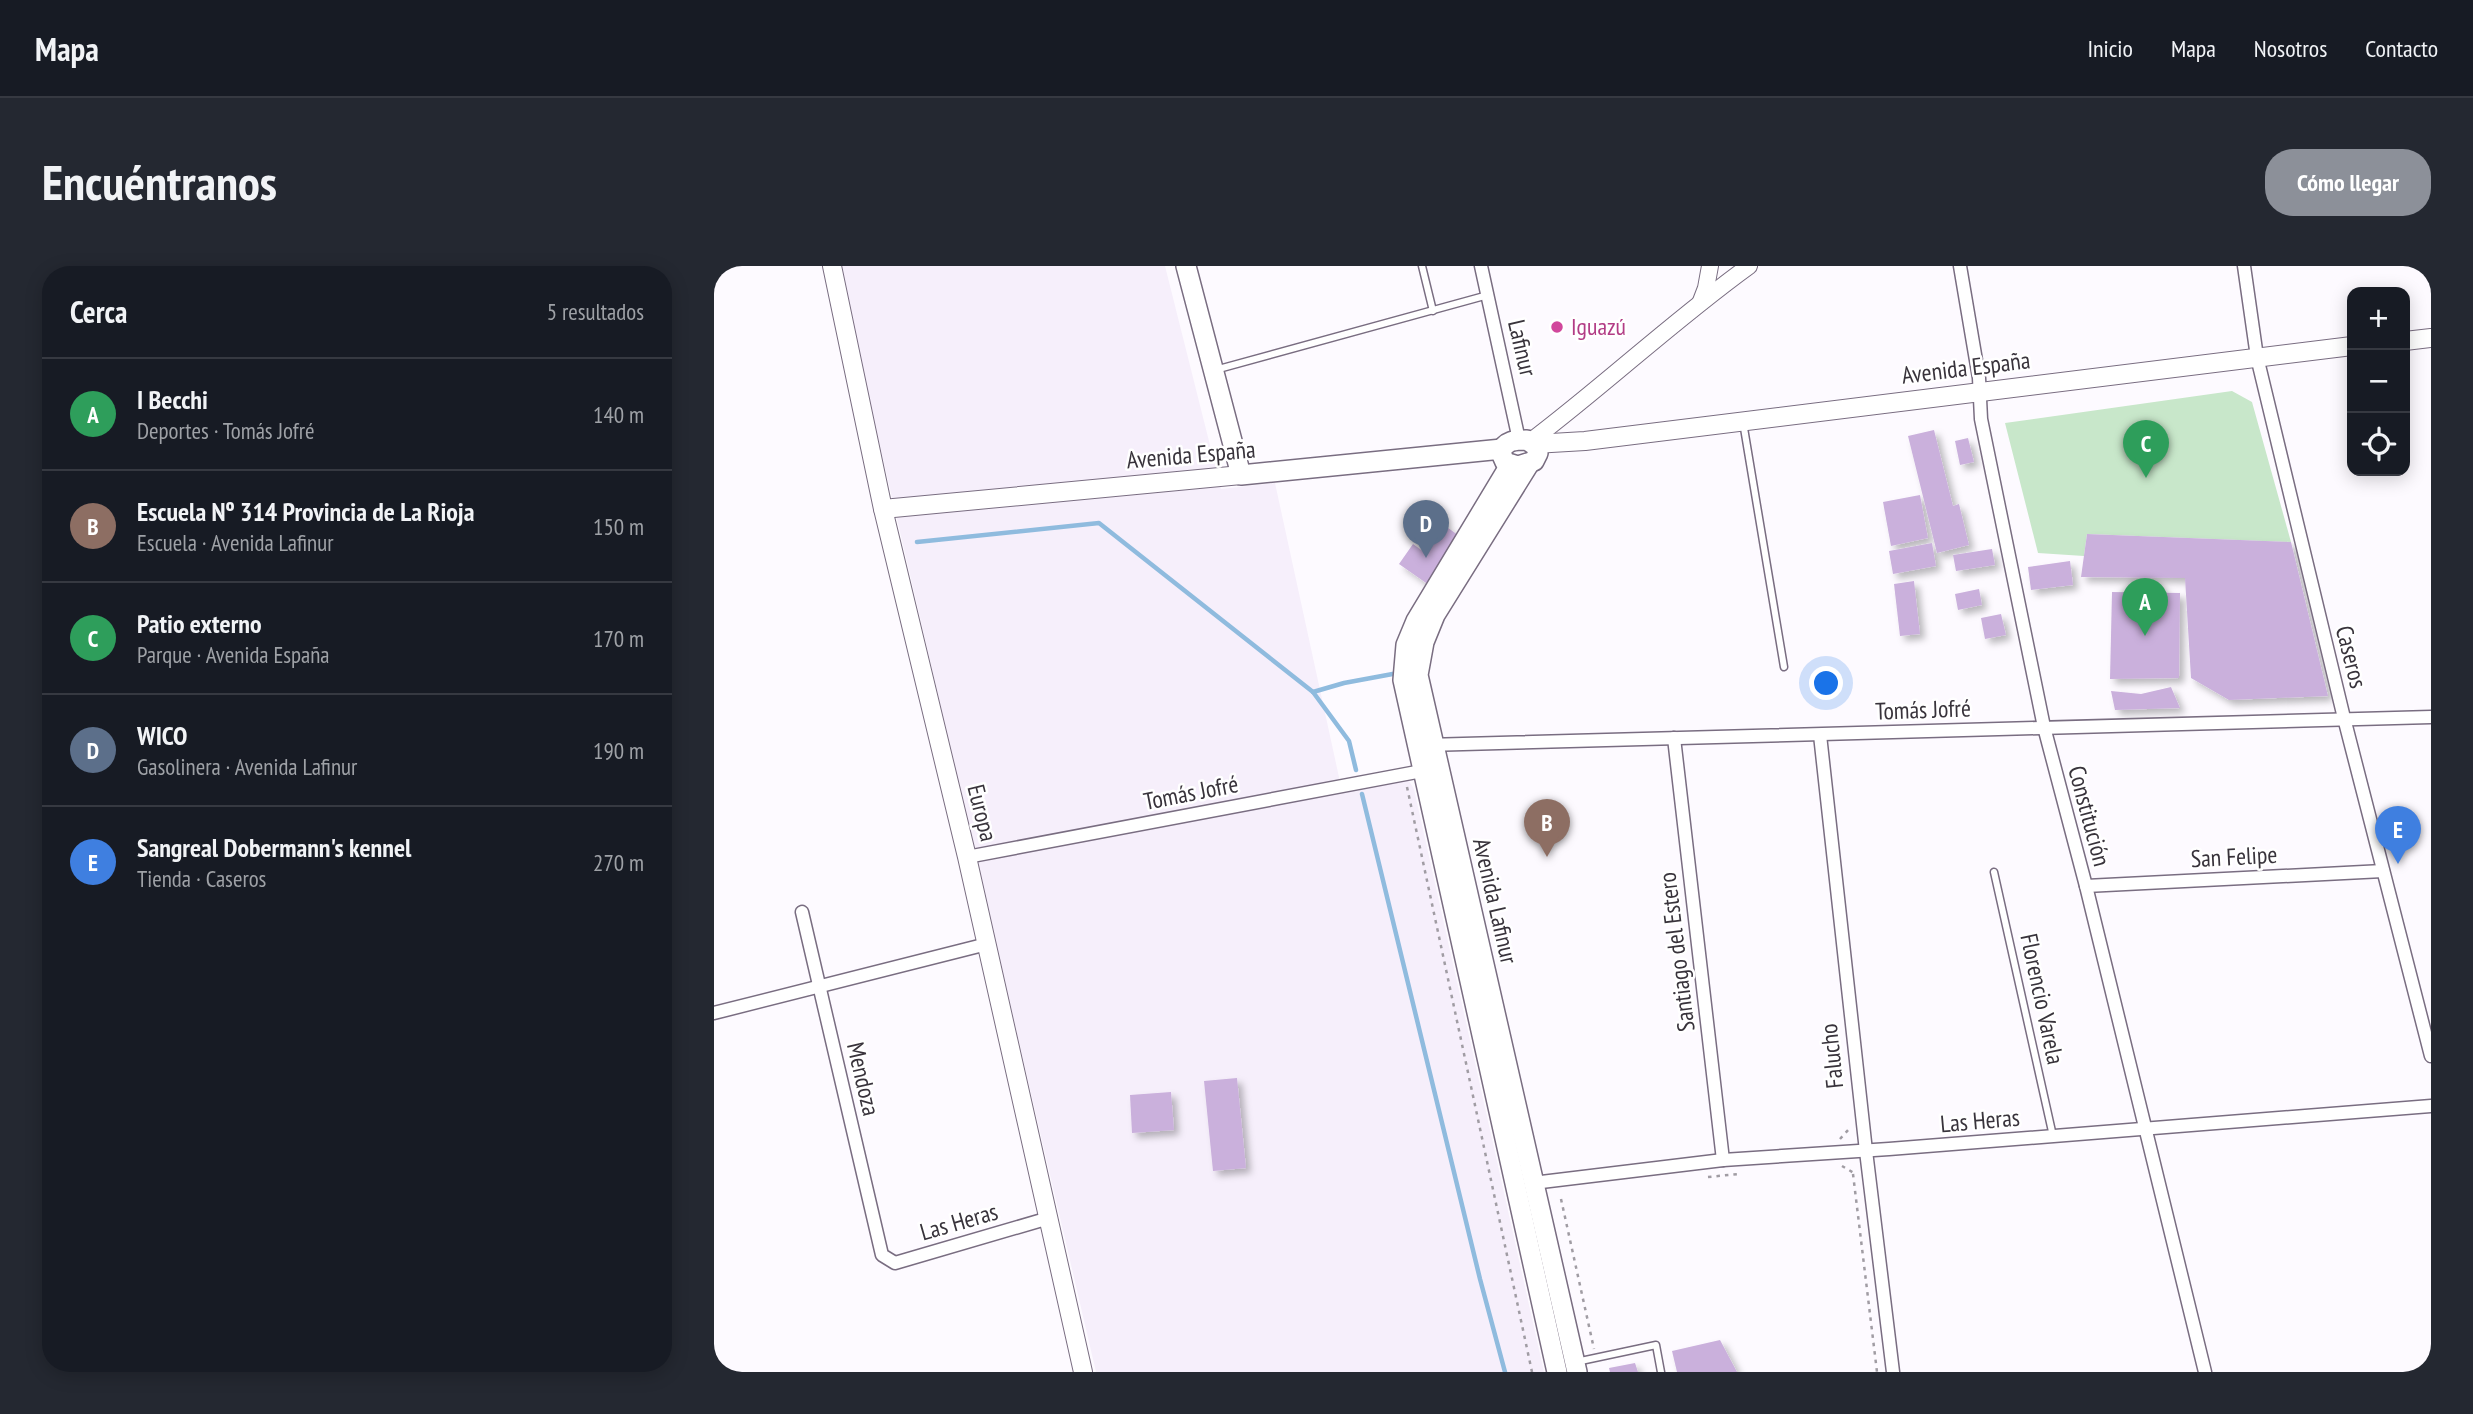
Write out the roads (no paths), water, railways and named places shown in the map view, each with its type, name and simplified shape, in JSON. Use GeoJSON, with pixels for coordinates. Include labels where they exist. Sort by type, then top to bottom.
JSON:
{"type":"FeatureCollection","features":[{"type":"Feature","properties":{"kind":"main road","name":"Europa"},"geometry":{"type":"LineString","coordinates":[[832,266],[883,509],[967,857],[1083,1372]]}},
{"type":"Feature","properties":{"kind":"main road"},"geometry":{"type":"LineString","coordinates":[[1186,266],[1241,475]]}},
{"type":"Feature","properties":{"kind":"main road"},"geometry":{"type":"LineString","coordinates":[[2410,340],[2431,338]]}},
{"type":"Feature","properties":{"kind":"main road","name":"Avenida España"},"geometry":{"type":"LineString","coordinates":[[883,509],[1523,451],[1742,420],[2347,347]]}},
{"type":"Feature","properties":{"kind":"main road","name":"Avenida Lafinur"},"geometry":{"type":"LineString","coordinates":[[1523,451],[1435,615],[1424,642],[1418,675],[1426,746],[1576,1367]]}},
{"type":"Feature","properties":{"kind":"main road","name":"Avenida Lafinur"},"geometry":{"type":"LineString","coordinates":[[1426,746],[1413,772],[1557,1372]]}},
{"type":"Feature","properties":{"kind":"street","name":"Lafinur"},"geometry":{"type":"LineString","coordinates":[[1481,266],[1523,451]]}},
{"type":"Feature","properties":{"kind":"street"},"geometry":{"type":"LineString","coordinates":[[1701,301],[1710,266]]}},
{"type":"Feature","properties":{"kind":"street"},"geometry":{"type":"LineString","coordinates":[[1523,451],[1701,301],[1749,266]]}},
{"type":"Feature","properties":{"kind":"street","name":"Constitución"},"geometry":{"type":"LineString","coordinates":[[1960,266],[1981,419],[2044,727],[2086,886],[2205,1372]]}},
{"type":"Feature","properties":{"kind":"street","name":"Caseros"},"geometry":{"type":"LineString","coordinates":[[2244,266],[2257,357],[2344,718],[2431,1056]]}},
{"type":"Feature","properties":{"kind":"street","name":"Tomás Jofré"},"geometry":{"type":"LineString","coordinates":[[1426,746],[2431,717]]}},
{"type":"Feature","properties":{"kind":"street","name":"Falucho"},"geometry":{"type":"LineString","coordinates":[[1819,735],[1893,1372]]}},
{"type":"Feature","properties":{"kind":"street","name":"Santiago del Estero"},"geometry":{"type":"LineString","coordinates":[[1674,738],[1723,1160]]}},
{"type":"Feature","properties":{"kind":"street","name":"Tomás Jofré"},"geometry":{"type":"LineString","coordinates":[[967,857],[1413,772]]}},
{"type":"Feature","properties":{"kind":"street","name":"San Felipe"},"geometry":{"type":"LineString","coordinates":[[2086,886],[2384,871]]}},
{"type":"Feature","properties":{"kind":"street","name":"Mendoza"},"geometry":{"type":"LineString","coordinates":[[802,912],[882,1255]]}},
{"type":"Feature","properties":{"kind":"street"},"geometry":{"type":"LineString","coordinates":[[714,1013],[987,944]]}},
{"type":"Feature","properties":{"kind":"street","name":"Las Heras"},"geometry":{"type":"LineString","coordinates":[[1533,1183],[1723,1160],[2144,1130],[2431,1106]]}},
{"type":"Feature","properties":{"kind":"street","name":"Las Heras"},"geometry":{"type":"LineString","coordinates":[[882,1255],[895,1263],[1049,1218]]}},
{"type":"Feature","properties":{"kind":"lane"},"geometry":{"type":"LineString","coordinates":[[1422,266],[1433,310]]}},
{"type":"Feature","properties":{"kind":"lane"},"geometry":{"type":"LineString","coordinates":[[1214,371],[1488,295]]}},
{"type":"Feature","properties":{"kind":"lane"},"geometry":{"type":"LineString","coordinates":[[1742,420],[1784,667]]}},
{"type":"Feature","properties":{"kind":"lane","name":"Florencio Varela"},"geometry":{"type":"LineString","coordinates":[[1994,872],[2053,1136]]}},
{"type":"Feature","properties":{"kind":"lane"},"geometry":{"type":"LineString","coordinates":[[1576,1367],[1596,1358],[1656,1345],[1661,1372]]}},
{"type":"Feature","properties":{"kind":"waterway"},"geometry":{"type":"LineString","coordinates":[[917,542],[1099,523],[1313,692],[1349,741],[1356,770]]}},
{"type":"Feature","properties":{"kind":"waterway"},"geometry":{"type":"LineString","coordinates":[[1313,692],[1398,673]]}},
{"type":"Feature","properties":{"kind":"waterway"},"geometry":{"type":"LineString","coordinates":[[1362,794],[1505,1372]]}},
{"type":"Feature","properties":{"kind":"place","name":"Iguazú"},"geometry":{"type":"Point","coordinates":[1557,327]}},
{"type":"Feature","properties":{"kind":"place","name":"Patio externo"},"geometry":{"type":"Point","coordinates":[2146,478]}},
{"type":"Feature","properties":{"kind":"place","name":"WICO"},"geometry":{"type":"Point","coordinates":[1426,558]}},
{"type":"Feature","properties":{"kind":"place","name":"I Becchi"},"geometry":{"type":"Point","coordinates":[2145,636]}},
{"type":"Feature","properties":{"kind":"place","name":"Escuela Nº 314 Provincia de La Rioja"},"geometry":{"type":"Point","coordinates":[1547,857]}},
{"type":"Feature","properties":{"kind":"place","name":"Sangreal Dobermann's kennel"},"geometry":{"type":"Point","coordinates":[2398,864]}}]}
